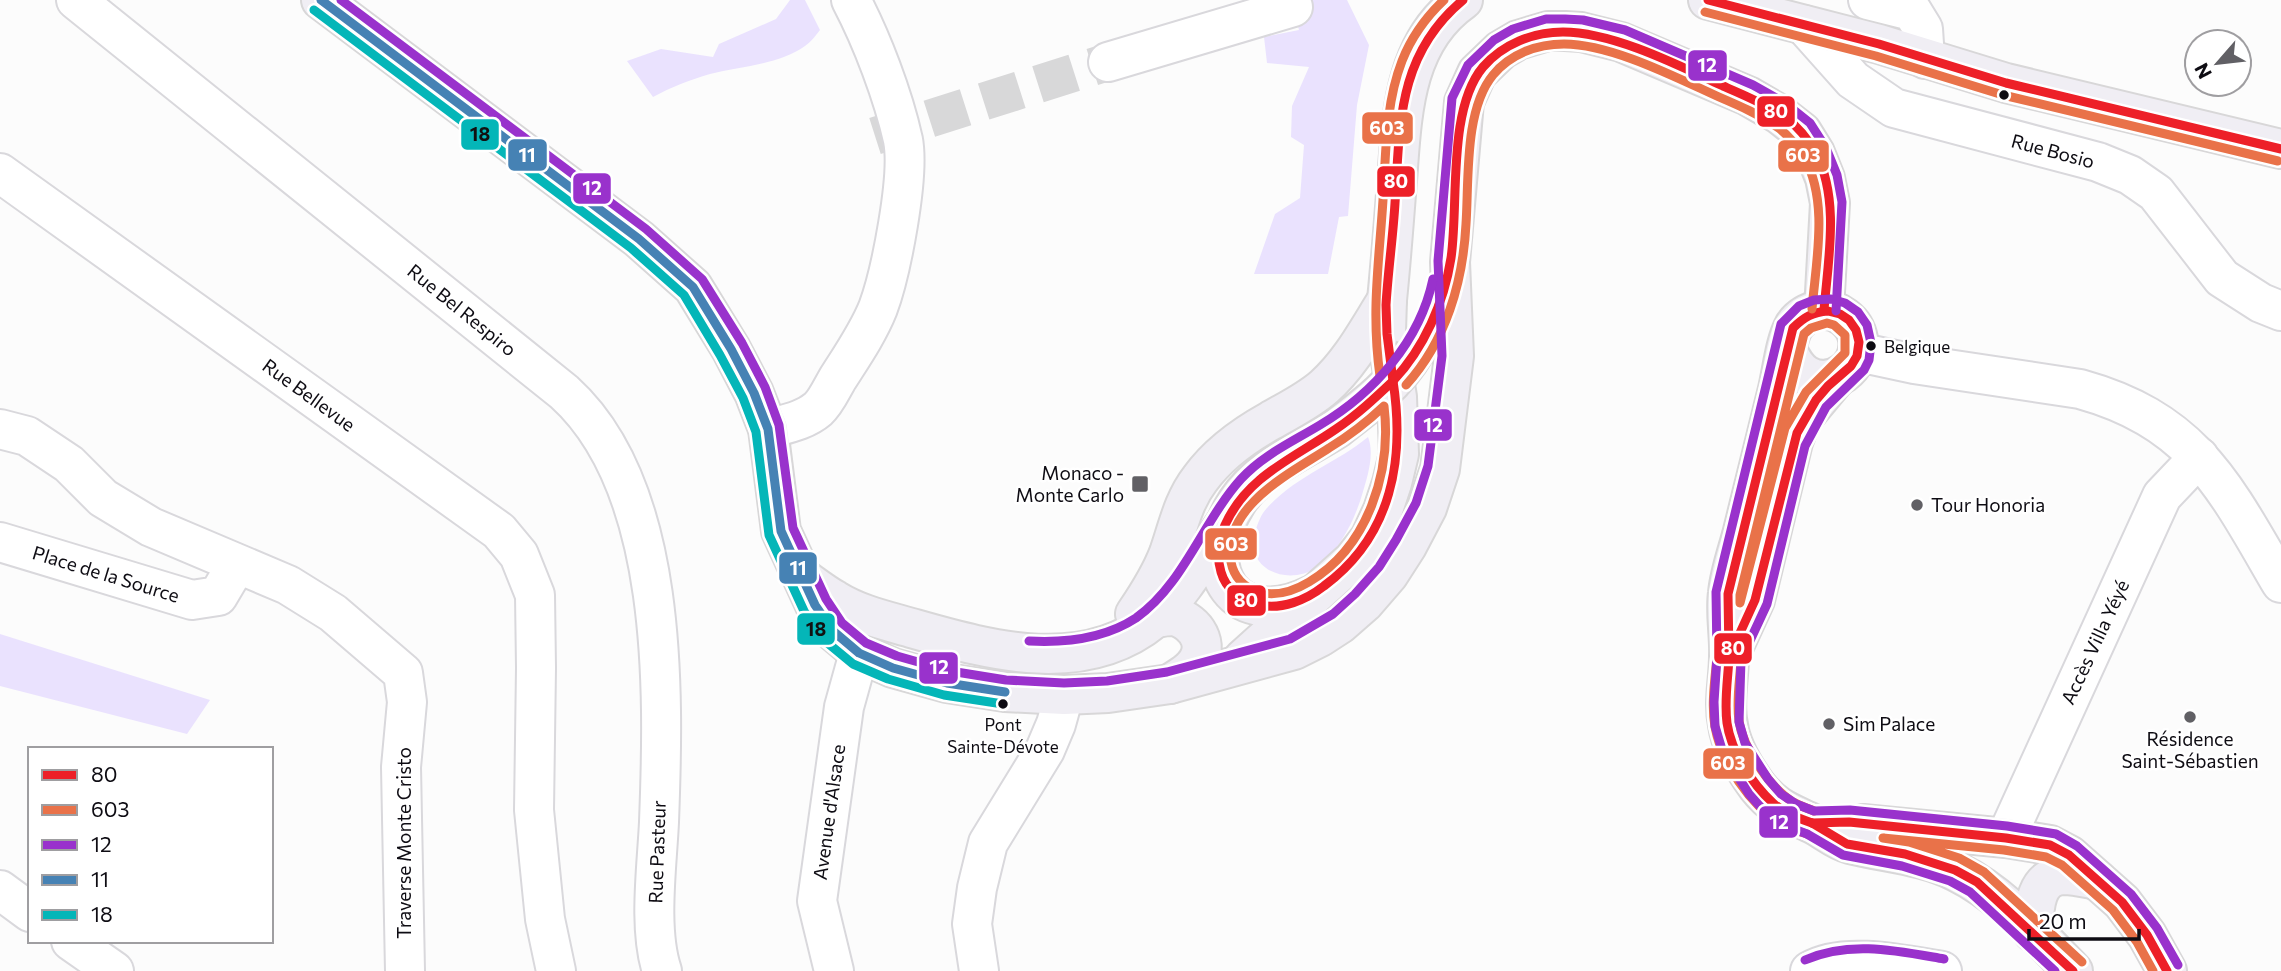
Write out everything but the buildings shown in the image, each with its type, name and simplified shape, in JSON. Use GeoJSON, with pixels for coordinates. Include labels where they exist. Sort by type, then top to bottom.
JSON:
{"type":"FeatureCollection","features":[{"type":"Feature","properties":{"kind":"main road"},"geometry":{"type":"LineString","coordinates":[[321,0],[639,239],[693,287],[754,393],[768,429],[780,531],[815,605],[832,631],[859,653],[893,668],[975,689],[1064,695],[1108,693],[1170,684],[1219,673],[1294,650],[1321,637],[1364,603],[1389,574],[1427,508],[1440,468],[1454,356],[1450,262],[1460,123],[1464,102],[1477,73],[1501,50],[1518,40],[1548,31],[1581,32],[1620,42],[1709,78],[1779,114],[1802,132],[1815,153],[1825,178],[1830,204],[1824,310]]}},
{"type":"Feature","properties":{"kind":"main road"},"geometry":{"type":"LineString","coordinates":[[1236,666],[1338,576],[1364,548],[1395,474],[1399,454],[1399,421],[1386,331],[1404,101],[1410,74],[1430,34],[1462,0]]}},
{"type":"Feature","properties":{"kind":"main road"},"geometry":{"type":"LineString","coordinates":[[1708,0],[1879,44],[2006,83],[2281,149]]}},
{"type":"Feature","properties":{"kind":"main road"},"geometry":{"type":"LineString","coordinates":[[802,577],[836,601],[866,614],[957,641],[1041,655],[1091,650],[1121,640],[1155,618],[1187,580],[1235,507],[1261,477],[1336,429],[1407,366],[1437,314],[1450,262]]}},
{"type":"Feature","properties":{"kind":"main road"},"geometry":{"type":"LineString","coordinates":[[1091,650],[1121,629],[1141,606],[1169,553],[1180,514],[1198,480],[1234,444],[1303,403],[1325,386],[1355,350],[1387,300]]}},
{"type":"Feature","properties":{"kind":"main road"},"geometry":{"type":"LineString","coordinates":[[1729,657],[1755,600],[1793,442],[1801,420],[1847,365],[1858,337],[1851,323],[1839,313],[1824,310],[1811,312],[1800,318],[1793,328],[1728,594],[1729,657],[1726,701],[1727,724],[1734,748],[1758,786],[1773,803],[1790,815],[1812,823],[1847,844],[1905,854],[1955,870],[1977,882],[2073,971]]}},
{"type":"Feature","properties":{"kind":"main road"},"geometry":{"type":"LineString","coordinates":[[1787,350],[1795,366],[1808,376],[1822,380],[1847,365]]}},
{"type":"Feature","properties":{"kind":"main road"},"geometry":{"type":"LineString","coordinates":[[1235,507],[1219,544],[1219,568],[1225,583],[1239,596],[1261,606],[1271,607],[1294,603],[1320,591]]}},
{"type":"Feature","properties":{"kind":"main road"},"geometry":{"type":"LineString","coordinates":[[1155,618],[1175,616],[1195,627],[1201,637],[1202,651],[1194,667],[1170,684]]}},
{"type":"Feature","properties":{"kind":"main road"},"geometry":{"type":"LineString","coordinates":[[1812,823],[1849,822],[2050,845],[2070,855],[2122,902],[2147,934],[2160,964]]}},
{"type":"Feature","properties":{"kind":"main road"},"geometry":{"type":"LineString","coordinates":[[2034,932],[2034,904],[2043,885],[2051,878],[2063,875],[2097,880]]}},
{"type":"Feature","properties":{"kind":"street","name":"Rue Bel Respiro"},"geometry":{"type":"LineString","coordinates":[[76,0],[581,408],[607,443],[632,506],[648,560],[654,602],[662,733]]}},
{"type":"Feature","properties":{"kind":"street"},"geometry":{"type":"LineString","coordinates":[[768,429],[805,418],[819,408],[877,309],[889,270],[903,180],[903,142],[883,74],[851,0]]}},
{"type":"Feature","properties":{"kind":"street"},"geometry":{"type":"LineString","coordinates":[[1868,0],[1912,11],[1923,29],[1925,60]]}},
{"type":"Feature","properties":{"kind":"street"},"geometry":{"type":"LineString","coordinates":[[1108,62],[1293,7]]}},
{"type":"Feature","properties":{"kind":"street","name":"Rue Bosio"},"geometry":{"type":"LineString","coordinates":[[1804,25],[1853,80],[1894,108],[2098,162],[2130,175],[2156,193],[2222,278],[2261,303],[2281,311]]}},
{"type":"Feature","properties":{"kind":"street","name":"Rue Bellevue"},"geometry":{"type":"LineString","coordinates":[[0,173],[499,531],[519,555],[535,595],[534,810],[545,919],[556,971]]}},
{"type":"Feature","properties":{"kind":"street"},"geometry":{"type":"LineString","coordinates":[[1847,365],[1914,364],[2053,384],[2104,396],[2157,421],[2199,457],[2219,479],[2281,583]]}},
{"type":"Feature","properties":{"kind":"street"},"geometry":{"type":"LineString","coordinates":[[0,429],[27,436],[69,464],[103,498],[151,527],[237,564]]}},
{"type":"Feature","properties":{"kind":"street","name":"Accès Villa Yéyé"},"geometry":{"type":"LineString","coordinates":[[2006,838],[2162,496],[2199,457]]}},
{"type":"Feature","properties":{"kind":"street","name":"Place de la Source"},"geometry":{"type":"LineString","coordinates":[[0,542],[192,600],[218,596],[237,564]]}},
{"type":"Feature","properties":{"kind":"street","name":"Traverse Monte Cristo"},"geometry":{"type":"LineString","coordinates":[[237,564],[288,585],[332,613],[402,673],[407,702],[401,767],[405,971]]}},
{"type":"Feature","properties":{"kind":"street","name":"Avenue d'Alsace"},"geometry":{"type":"LineString","coordinates":[[834,971],[817,901],[844,707],[859,653]]}},
{"type":"Feature","properties":{"kind":"street"},"geometry":{"type":"LineString","coordinates":[[979,971],[972,924],[988,843],[1045,750],[1064,695]]}},
{"type":"Feature","properties":{"kind":"street","name":"Rue Pasteur"},"geometry":{"type":"LineString","coordinates":[[662,733],[655,918],[662,971]]}},
{"type":"Feature","properties":{"kind":"street"},"geometry":{"type":"LineString","coordinates":[[0,890],[28,911]]}},
{"type":"Feature","properties":{"kind":"street"},"geometry":{"type":"LineString","coordinates":[[74,943],[114,971]]}},
{"type":"Feature","properties":{"kind":"street"},"geometry":{"type":"LineString","coordinates":[[1810,971],[1844,961],[1899,964],[1942,971]]}},
{"type":"Feature","properties":{"kind":"shaded area"},"geometry":{"type":"Polygon","coordinates":[[[790,0],[805,0],[820,30],[805,46],[783,57],[710,74],[653,97],[627,61],[661,49],[713,57],[719,44],[776,19],[790,0]]]}},
{"type":"Feature","properties":{"kind":"shaded area"},"geometry":{"type":"Polygon","coordinates":[[[1291,0],[1347,0],[1369,45],[1357,105],[1348,216],[1339,217],[1328,274],[1254,274],[1275,214],[1300,198],[1304,145],[1291,137],[1292,106],[1309,67],[1267,63],[1264,37],[1299,30],[1291,0]]]}},
{"type":"Feature","properties":{"kind":"shaded area"},"geometry":{"type":"Polygon","coordinates":[[[1368,437],[1370,458],[1362,495],[1350,524],[1332,553],[1306,573],[1282,575],[1262,565],[1253,545],[1255,532],[1265,510],[1290,487],[1368,437]]]}},
{"type":"Feature","properties":{"kind":"shaded area"},"geometry":{"type":"Polygon","coordinates":[[[0,634],[210,700],[187,734],[0,686],[0,634]]]}},
{"type":"Feature","properties":{"kind":"tunnel"},"geometry":{"type":"LineString","coordinates":[[875,136],[1108,62]]}},
{"type":"Feature","properties":{"kind":"transit line","name":"11"},"geometry":{"type":"LineString","coordinates":[[321,0],[639,239],[693,287],[754,393],[768,429],[781,531],[815,605],[833,631],[859,653],[893,668],[947,683],[1005,692]]}},
{"type":"Feature","properties":{"kind":"transit line","name":"12"},"geometry":{"type":"LineString","coordinates":[[341,0],[646,229],[702,279],[742,343],[765,387],[779,425],[793,528],[826,599],[842,623],[866,643],[897,656],[950,671],[1006,680],[1064,683],[1107,681],[1167,672],[1290,639],[1333,614],[1379,567],[1416,503],[1428,466],[1442,356],[1438,261],[1452,98],[1468,65],[1494,40],[1513,29],[1546,19],[1565,19],[1583,20],[1625,30],[1753,85],[1785,103],[1810,123],[1826,148],[1837,175],[1842,202],[1836,311]]}},
{"type":"Feature","properties":{"kind":"transit line","name":"603"},"geometry":{"type":"LineString","coordinates":[[1380,376],[1376,330],[1377,288],[1389,112],[1396,78],[1406,52],[1420,28],[1444,0]]}},
{"type":"Feature","properties":{"kind":"transit line","name":"80"},"geometry":{"type":"LineString","coordinates":[[1393,381],[1386,305],[1401,119],[1406,92],[1425,44],[1441,21],[1463,0]]}},
{"type":"Feature","properties":{"kind":"transit line","name":"80"},"geometry":{"type":"LineString","coordinates":[[1708,0],[1879,44],[2006,83],[2281,149]]}},
{"type":"Feature","properties":{"kind":"transit line","name":"18"},"geometry":{"type":"LineString","coordinates":[[314,10],[631,248],[684,295],[743,398],[756,432],[769,535],[804,611],[824,640],[853,664],[888,679],[944,695],[1003,704]]}},
{"type":"Feature","properties":{"kind":"transit line","name":"603"},"geometry":{"type":"LineString","coordinates":[[1705,12],[1876,56],[2003,95],[2278,161]]}},
{"type":"Feature","properties":{"kind":"transit line","name":"80"},"geometry":{"type":"LineString","coordinates":[[1393,381],[1414,354],[1431,324],[1448,275],[1459,132],[1472,85],[1483,67],[1500,52],[1519,41],[1541,34],[1582,33],[1624,44],[1755,100],[1794,124],[1816,153],[1828,190],[1830,251],[1824,310]]}},
{"type":"Feature","properties":{"kind":"transit line","name":"603"},"geometry":{"type":"LineString","coordinates":[[1406,385],[1420,368],[1442,330],[1456,289],[1464,246],[1468,167],[1477,107],[1493,75],[1507,61],[1544,46],[1582,45],[1622,55],[1750,111],[1787,135],[1804,157],[1812,174],[1819,212],[1812,309]]}},
{"type":"Feature","properties":{"kind":"transit line","name":"12"},"geometry":{"type":"LineString","coordinates":[[1029,641],[1071,640],[1098,635],[1124,625],[1153,604],[1180,570],[1215,514],[1241,479],[1268,456],[1340,412],[1376,381],[1392,363],[1417,323],[1427,302],[1433,279]]}},
{"type":"Feature","properties":{"kind":"transit line","name":"12"},"geometry":{"type":"LineString","coordinates":[[2055,971],[1970,892],[1950,881],[1902,866],[1843,855],[1807,834],[1783,825],[1765,812],[1749,794],[1723,753],[1715,726],[1716,592],[1781,324],[1799,306],[1814,300],[1831,299],[1845,303],[1858,312],[1867,325],[1871,343],[1869,360],[1864,370],[1826,407],[1805,446],[1767,604],[1741,660],[1739,722],[1745,743],[1781,794],[1814,811],[1850,810],[2007,826],[2056,834],[2077,846],[2131,894],[2157,928],[2178,965]]}},
{"type":"Feature","properties":{"kind":"transit line","name":"80"},"geometry":{"type":"LineString","coordinates":[[1828,311],[1849,320],[1856,330],[1859,342],[1857,356],[1851,366],[1816,400],[1797,433],[1755,600],[1729,657],[1728,594],[1793,328],[1809,316],[1828,311]]}},
{"type":"Feature","properties":{"kind":"transit line","name":"603"},"geometry":{"type":"LineString","coordinates":[[1827,323],[1834,325],[1845,335],[1845,353],[1806,392],[1785,428],[1740,603],[1804,334],[1811,328],[1827,323]]}},
{"type":"Feature","properties":{"kind":"transit line","name":"80"},"geometry":{"type":"LineString","coordinates":[[1393,381],[1397,439],[1394,467],[1379,520],[1365,544],[1347,566],[1324,586],[1302,599],[1285,605],[1268,606],[1253,603],[1235,594],[1223,578],[1218,554],[1225,525],[1234,508],[1259,481],[1288,459],[1344,424],[1393,381]]}},
{"type":"Feature","properties":{"kind":"transit line","name":"603"},"geometry":{"type":"LineString","coordinates":[[1384,406],[1384,456],[1379,481],[1372,506],[1347,549],[1309,582],[1291,590],[1265,593],[1244,585],[1232,568],[1231,542],[1237,524],[1248,508],[1279,480],[1351,434],[1384,406]]}},
{"type":"Feature","properties":{"kind":"transit line","name":"603"},"geometry":{"type":"LineString","coordinates":[[1717,657],[1714,719],[1719,741],[1731,769],[1748,794],[1770,816],[1784,826],[1807,834]]}},
{"type":"Feature","properties":{"kind":"transit line","name":"80"},"geometry":{"type":"LineString","coordinates":[[1729,657],[1726,715],[1729,734],[1738,756],[1750,777],[1773,803],[1812,823]]}},
{"type":"Feature","properties":{"kind":"transit line","name":"603"},"geometry":{"type":"LineString","coordinates":[[1741,660],[1738,713],[1746,743],[1775,787],[1793,802],[1814,811]]}},
{"type":"Feature","properties":{"kind":"transit line","name":"80"},"geometry":{"type":"LineString","coordinates":[[1812,823],[1849,822],[2050,845],[2069,855],[2122,902],[2147,935],[2167,971]]}},
{"type":"Feature","properties":{"kind":"transit line","name":"80"},"geometry":{"type":"LineString","coordinates":[[1812,823],[1847,844],[1905,854],[1955,870],[1977,882],[2073,971]]}},
{"type":"Feature","properties":{"kind":"transit line","name":"603"},"geometry":{"type":"LineString","coordinates":[[2082,962],[1984,872],[1959,858],[1909,842],[1883,838],[2046,857],[2062,865],[2113,910],[2137,942],[2153,971]]}},
{"type":"Feature","properties":{"kind":"transit line","name":"12"},"geometry":{"type":"LineString","coordinates":[[1805,960],[1839,950],[1857,949],[1944,959]]}},
{"type":"Feature","properties":{"kind":"place","name":"Belgique"},"geometry":{"type":"Point","coordinates":[1871,346]}},
{"type":"Feature","properties":{"kind":"place","name":"Monaco - Monte Carlo"},"geometry":{"type":"Point","coordinates":[1140,484]}},
{"type":"Feature","properties":{"kind":"place","name":"Tour Honoria"},"geometry":{"type":"Point","coordinates":[1917,505]}},
{"type":"Feature","properties":{"kind":"place","name":"Pont Sainte-Dévote"},"geometry":{"type":"Point","coordinates":[1003,704]}},
{"type":"Feature","properties":{"kind":"place","name":"Résidence Saint-Sébastien"},"geometry":{"type":"Point","coordinates":[2190,717]}},
{"type":"Feature","properties":{"kind":"place","name":"Sim Palace"},"geometry":{"type":"Point","coordinates":[1829,724]}}]}
